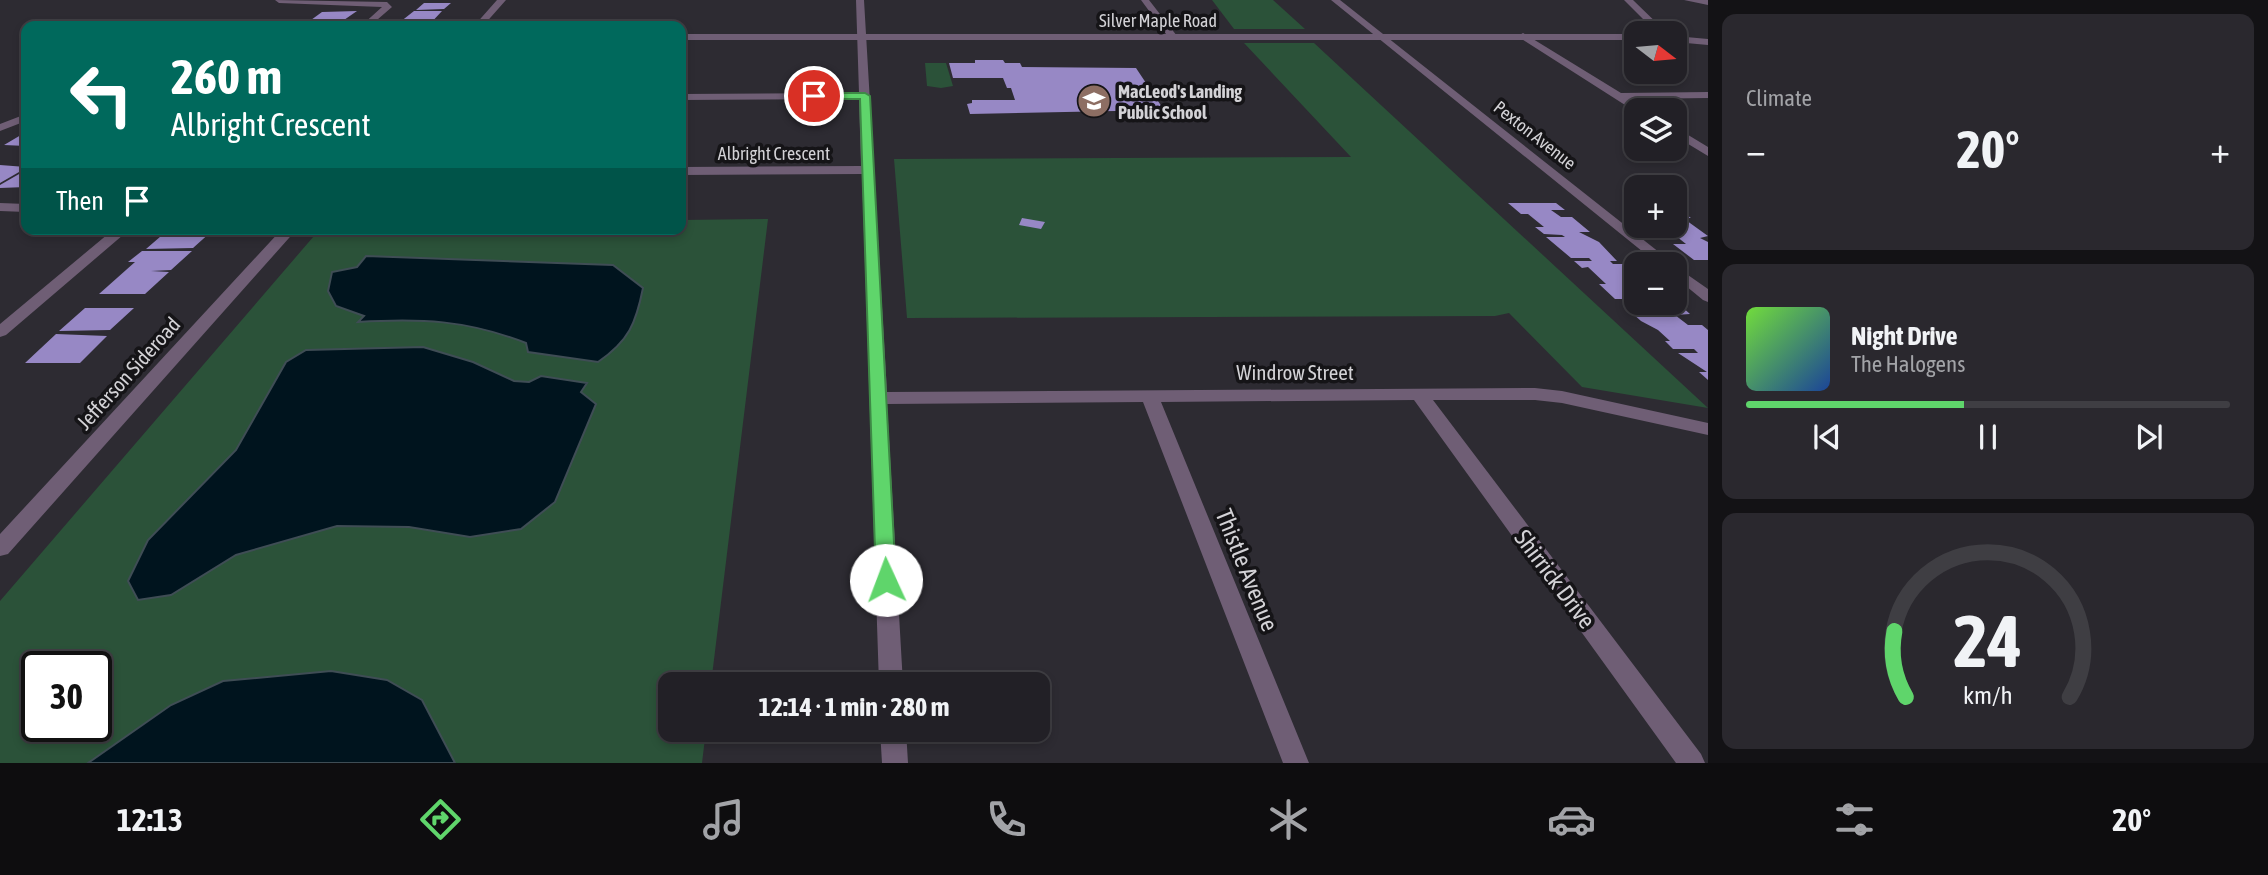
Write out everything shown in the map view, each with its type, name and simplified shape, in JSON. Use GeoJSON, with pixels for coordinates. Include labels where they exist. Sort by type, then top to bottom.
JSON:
{"type":"FeatureCollection","features":[{"type":"Feature","properties":{"kind":"street"},"geometry":{"type":"LineString","coordinates":[[279,0],[387,5],[388,8],[371,21]]}},
{"type":"Feature","properties":{"kind":"street"},"geometry":{"type":"LineString","coordinates":[[483,21],[502,0]]}},
{"type":"Feature","properties":{"kind":"street"},"geometry":{"type":"LineString","coordinates":[[860,0],[890,672]]}},
{"type":"Feature","properties":{"kind":"street"},"geometry":{"type":"LineString","coordinates":[[1145,0],[1172,36]]}},
{"type":"Feature","properties":{"kind":"street","name":"Pexton Avenue"},"geometry":{"type":"LineString","coordinates":[[1335,0],[1652,252]]}},
{"type":"Feature","properties":{"kind":"street"},"geometry":{"type":"LineString","coordinates":[[1628,0],[1650,21]]}},
{"type":"Feature","properties":{"kind":"street"},"geometry":{"type":"LineString","coordinates":[[1688,0],[1708,2]]}},
{"type":"Feature","properties":{"kind":"street"},"geometry":{"type":"LineString","coordinates":[[1523,36],[1624,100]]}},
{"type":"Feature","properties":{"kind":"street","name":"Silver Maple Road"},"geometry":{"type":"LineString","coordinates":[[686,37],[1624,37]]}},
{"type":"Feature","properties":{"kind":"street"},"geometry":{"type":"LineString","coordinates":[[1687,40],[1708,42]]}},
{"type":"Feature","properties":{"kind":"street"},"geometry":{"type":"LineString","coordinates":[[1618,96],[1708,95]]}},
{"type":"Feature","properties":{"kind":"street"},"geometry":{"type":"LineString","coordinates":[[686,97],[865,96]]}},
{"type":"Feature","properties":{"kind":"street"},"geometry":{"type":"LineString","coordinates":[[0,128],[21,119]]}},
{"type":"Feature","properties":{"kind":"street"},"geometry":{"type":"LineString","coordinates":[[1687,139],[1708,152]]}},
{"type":"Feature","properties":{"kind":"street","name":"Albright Crescent"},"geometry":{"type":"LineString","coordinates":[[686,171],[868,170]]}},
{"type":"Feature","properties":{"kind":"street"},"geometry":{"type":"LineString","coordinates":[[0,206],[21,208]]}},
{"type":"Feature","properties":{"kind":"street"},"geometry":{"type":"LineString","coordinates":[[0,332],[116,235]]}},
{"type":"Feature","properties":{"kind":"street","name":"Jefferson Sideroad"},"geometry":{"type":"LineString","coordinates":[[0,548],[285,235]]}},
{"type":"Feature","properties":{"kind":"street"},"geometry":{"type":"LineString","coordinates":[[1687,280],[1708,297]]}},
{"type":"Feature","properties":{"kind":"street","name":"Windrow Street"},"geometry":{"type":"LineString","coordinates":[[878,398],[1419,394],[1562,397],[1708,429]]}},
{"type":"Feature","properties":{"kind":"street","name":"Shirrick Drive"},"geometry":{"type":"LineString","coordinates":[[1419,394],[1692,763]]}},
{"type":"Feature","properties":{"kind":"street","name":"Thistle Avenue"},"geometry":{"type":"LineString","coordinates":[[1150,396],[1296,763]]}},
{"type":"Feature","properties":{"kind":"street"},"geometry":{"type":"LineString","coordinates":[[894,742],[895,763]]}},
{"type":"Feature","properties":{"kind":"green space"},"geometry":{"type":"Polygon","coordinates":[[[1212,0],[1273,0],[1305,29],[1234,29],[1212,0]]]}},
{"type":"Feature","properties":{"kind":"green space"},"geometry":{"type":"Polygon","coordinates":[[[1244,43],[1314,43],[1708,408],[1582,387],[1509,313],[1495,316],[907,318],[894,159],[1351,157],[1244,43]]]}},
{"type":"Feature","properties":{"kind":"green space"},"geometry":{"type":"Polygon","coordinates":[[[925,63],[946,63],[953,86],[927,86],[925,63]]]}},
{"type":"Feature","properties":{"kind":"green space"},"geometry":{"type":"Polygon","coordinates":[[[768,219],[712,672],[658,672],[658,742],[705,742],[702,763],[0,763],[0,601],[315,235],[686,235],[686,220],[768,219]]]}},
{"type":"Feature","properties":{"kind":"water"},"geometry":{"type":"Polygon","coordinates":[[[366,256],[613,265],[643,288],[630,330],[609,354],[598,362],[528,352],[526,343],[463,325],[402,320],[358,322],[364,316],[336,306],[328,291],[332,272],[357,267],[366,256]]]}},
{"type":"Feature","properties":{"kind":"water"},"geometry":{"type":"Polygon","coordinates":[[[423,347],[473,362],[514,381],[529,382],[541,376],[587,383],[581,392],[596,404],[555,502],[521,529],[470,537],[409,527],[337,526],[236,555],[171,595],[138,600],[128,581],[148,540],[236,450],[286,362],[306,350],[423,347]]]}},
{"type":"Feature","properties":{"kind":"water"},"geometry":{"type":"Polygon","coordinates":[[[331,671],[387,680],[422,700],[455,763],[88,763],[171,705],[223,681],[331,671]]]}},
{"type":"Feature","properties":{"kind":"building"},"geometry":{"type":"Polygon","coordinates":[[[424,3],[451,3],[444,9],[416,10],[424,3]]]}},
{"type":"Feature","properties":{"kind":"building"},"geometry":{"type":"Polygon","coordinates":[[[357,11],[344,20],[311,20],[322,12],[357,11]]]}},
{"type":"Feature","properties":{"kind":"building"},"geometry":{"type":"Polygon","coordinates":[[[414,11],[442,11],[433,21],[401,21],[414,11]]]}},
{"type":"Feature","properties":{"kind":"building"},"geometry":{"type":"Polygon","coordinates":[[[975,60],[1003,60],[1005,63],[1020,63],[1022,67],[1136,68],[1164,110],[970,114],[967,104],[972,103],[972,100],[1015,100],[1011,88],[1007,88],[1003,78],[953,78],[949,63],[975,63],[975,60]]]}},
{"type":"Feature","properties":{"kind":"building"},"geometry":{"type":"Polygon","coordinates":[[[21,135],[21,146],[4,145],[21,135]]]}},
{"type":"Feature","properties":{"kind":"building"},"geometry":{"type":"Polygon","coordinates":[[[0,165],[21,167],[21,171],[0,183],[0,165]]]}},
{"type":"Feature","properties":{"kind":"building"},"geometry":{"type":"Polygon","coordinates":[[[21,173],[21,187],[0,188],[0,185],[21,173]]]}},
{"type":"Feature","properties":{"kind":"building"},"geometry":{"type":"Polygon","coordinates":[[[1508,203],[1556,203],[1565,210],[1551,210],[1561,217],[1572,217],[1590,232],[1579,232],[1599,242],[1617,261],[1610,261],[1613,264],[1624,264],[1624,299],[1615,299],[1599,284],[1606,284],[1588,267],[1582,268],[1574,261],[1592,261],[1589,258],[1571,258],[1546,237],[1565,237],[1544,234],[1535,227],[1544,227],[1528,214],[1521,214],[1508,203]]]}},
{"type":"Feature","properties":{"kind":"building"},"geometry":{"type":"Polygon","coordinates":[[[1022,218],[1045,222],[1041,229],[1019,225],[1022,218]]]}},
{"type":"Feature","properties":{"kind":"building"},"geometry":{"type":"Polygon","coordinates":[[[1687,221],[1708,236],[1700,238],[1708,242],[1708,260],[1694,260],[1687,252],[1673,244],[1686,244],[1678,238],[1687,238],[1687,221]]]}},
{"type":"Feature","properties":{"kind":"building"},"geometry":{"type":"Polygon","coordinates":[[[162,235],[208,235],[193,248],[146,249],[162,235]]]}},
{"type":"Feature","properties":{"kind":"building"},"geometry":{"type":"Polygon","coordinates":[[[142,251],[192,251],[171,270],[151,271],[169,272],[145,294],[99,294],[135,262],[128,262],[142,251]]]}},
{"type":"Feature","properties":{"kind":"building"},"geometry":{"type":"Polygon","coordinates":[[[85,308],[134,308],[110,330],[59,331],[85,308]]]}},
{"type":"Feature","properties":{"kind":"building"},"geometry":{"type":"Polygon","coordinates":[[[1634,315],[1675,315],[1688,325],[1702,325],[1708,330],[1708,380],[1699,372],[1707,372],[1678,353],[1698,353],[1694,349],[1673,349],[1665,341],[1670,341],[1658,330],[1634,315]]]}},
{"type":"Feature","properties":{"kind":"building"},"geometry":{"type":"Polygon","coordinates":[[[56,334],[107,336],[80,363],[25,363],[56,334]]]}},
{"type":"Feature","properties":{"kind":"place","name":"MacLeod's Landing Public School"},"geometry":{"type":"Point","coordinates":[1094,101]}},
{"type":"Feature","properties":{"kind":"route"},"geometry":{"type":"LineString","coordinates":[[814,96],[865,96],[886,580]]}}]}
